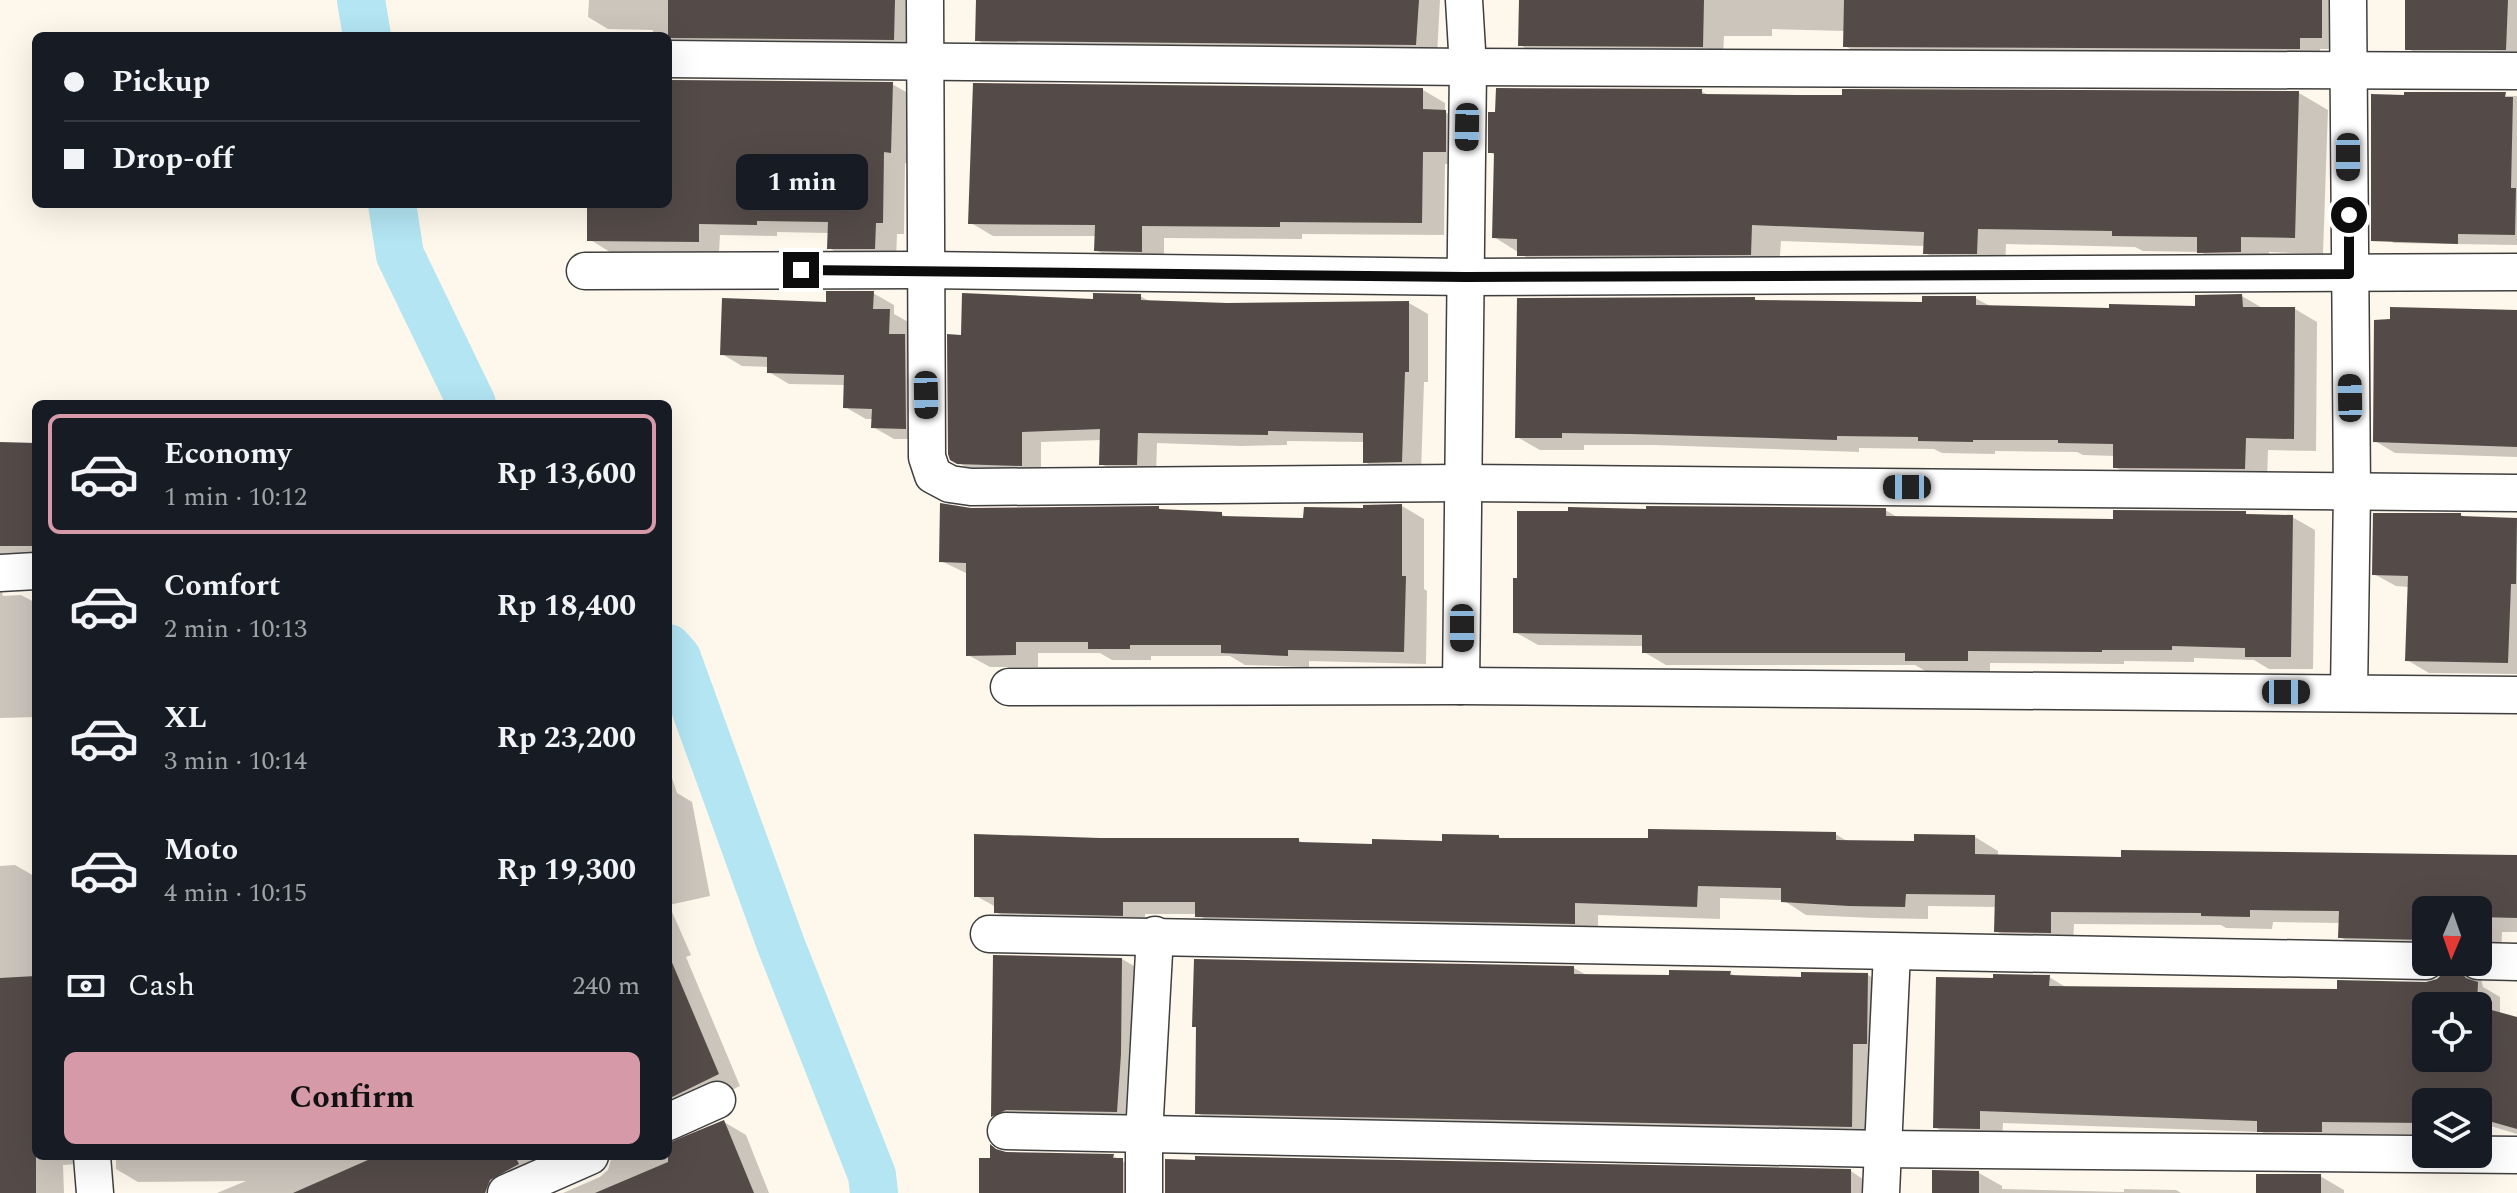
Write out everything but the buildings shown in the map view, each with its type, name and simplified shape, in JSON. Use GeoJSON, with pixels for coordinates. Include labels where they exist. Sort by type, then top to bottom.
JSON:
{"type":"FeatureCollection","features":[{"type":"Feature","properties":{"kind":"street"},"geometry":{"type":"LineString","coordinates":[[925,0],[927,457],[933,475],[950,484],[971,487],[1462,483],[2517,493]]}},
{"type":"Feature","properties":{"kind":"street"},"geometry":{"type":"LineString","coordinates":[[1461,686],[1468,67],[1464,0]]}},
{"type":"Feature","properties":{"kind":"street"},"geometry":{"type":"LineString","coordinates":[[2348,0],[2352,491],[2349,693]]}},
{"type":"Feature","properties":{"kind":"street"},"geometry":{"type":"LineString","coordinates":[[672,59],[1468,67],[2517,71]]}},
{"type":"Feature","properties":{"kind":"street"},"geometry":{"type":"LineString","coordinates":[[585,271],[925,270],[1466,277],[2517,272]]}},
{"type":"Feature","properties":{"kind":"street"},"geometry":{"type":"LineString","coordinates":[[0,573],[32,571]]}},
{"type":"Feature","properties":{"kind":"street"},"geometry":{"type":"LineString","coordinates":[[1009,687],[1461,686],[2517,695]]}},
{"type":"Feature","properties":{"kind":"street"},"geometry":{"type":"LineString","coordinates":[[989,934],[2412,961]]}},
{"type":"Feature","properties":{"kind":"street"},"geometry":{"type":"LineString","coordinates":[[1144,1193],[1144,1135],[1155,935]]}},
{"type":"Feature","properties":{"kind":"street"},"geometry":{"type":"LineString","coordinates":[[1881,1193],[1892,952]]}},
{"type":"Feature","properties":{"kind":"street"},"geometry":{"type":"LineString","coordinates":[[2492,961],[2517,962]]}},
{"type":"Feature","properties":{"kind":"street"},"geometry":{"type":"LineString","coordinates":[[672,1120],[717,1100]]}},
{"type":"Feature","properties":{"kind":"street"},"geometry":{"type":"LineString","coordinates":[[1006,1131],[1882,1149],[2517,1155]]}},
{"type":"Feature","properties":{"kind":"street"},"geometry":{"type":"LineString","coordinates":[[92,1160],[95,1193]]}},
{"type":"Feature","properties":{"kind":"street"},"geometry":{"type":"LineString","coordinates":[[506,1193],[581,1160]]}},
{"type":"Feature","properties":{"kind":"waterway"},"geometry":{"type":"LineString","coordinates":[[361,0],[366,32]]}},
{"type":"Feature","properties":{"kind":"waterway"},"geometry":{"type":"LineString","coordinates":[[393,208],[400,255],[470,400]]}},
{"type":"Feature","properties":{"kind":"waterway"},"geometry":{"type":"LineString","coordinates":[[672,652],[677,658],[781,945],[872,1175],[874,1193]]}},
{"type":"Feature","properties":{"kind":"route"},"geometry":{"type":"LineString","coordinates":[[801,270],[1466,277],[2349,274],[2349,215]]}}]}
